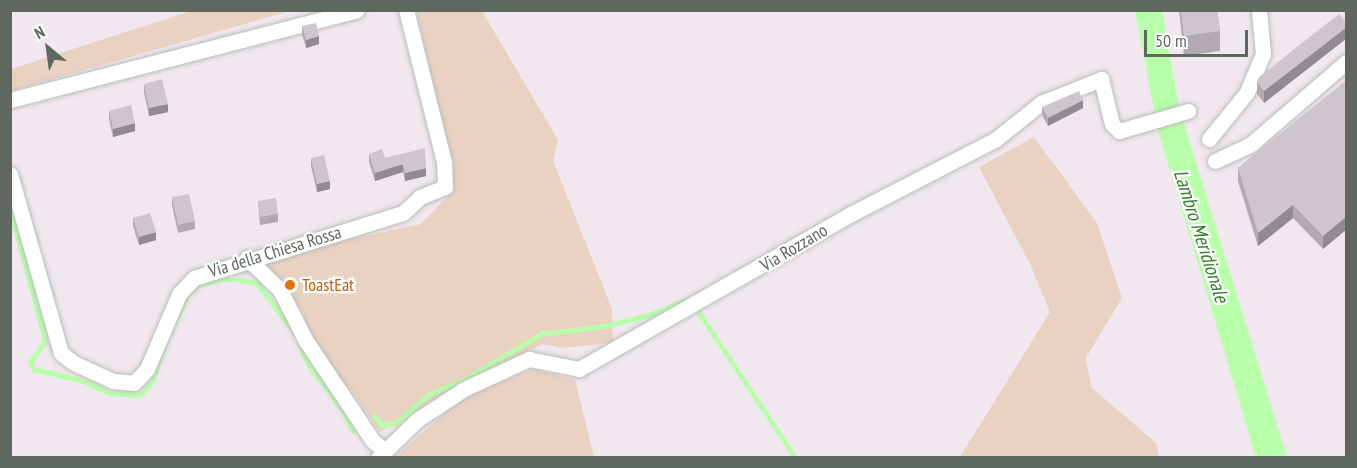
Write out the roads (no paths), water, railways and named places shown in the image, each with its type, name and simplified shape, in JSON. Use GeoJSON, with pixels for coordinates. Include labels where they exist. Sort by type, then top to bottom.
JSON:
{"type":"FeatureCollection","features":[{"type":"Feature","properties":{"kind":"street"},"geometry":{"type":"LineString","coordinates":[[10,100],[357,10]]}},
{"type":"Feature","properties":{"kind":"street","name":"Via della Chiesa Rossa"},"geometry":{"type":"LineString","coordinates":[[10,174],[62,352],[74,363],[113,381],[128,384],[143,376],[179,294],[189,281],[247,258],[403,213],[420,197],[445,187],[444,162],[406,10]]}},
{"type":"Feature","properties":{"kind":"street"},"geometry":{"type":"LineString","coordinates":[[1209,139],[1247,92],[1263,54],[1259,10]]}},
{"type":"Feature","properties":{"kind":"street"},"geometry":{"type":"LineString","coordinates":[[1215,162],[1251,144],[1347,62]]}},
{"type":"Feature","properties":{"kind":"street","name":"Via Rozzano"},"geometry":{"type":"LineString","coordinates":[[381,454],[417,420],[464,388],[529,359],[579,369],[849,215],[996,139],[1041,103],[1101,79],[1116,129],[1130,129],[1188,111]]}},
{"type":"Feature","properties":{"kind":"street"},"geometry":{"type":"LineString","coordinates":[[247,258],[280,290],[306,341],[381,454]]}},
{"type":"Feature","properties":{"kind":"water","name":"Lambro Meridionale"},"geometry":{"type":"Polygon","coordinates":[[[1135,11],[1162,11],[1179,107],[1287,457],[1256,457],[1158,130],[1135,11]]]}},
{"type":"Feature","properties":{"kind":"waterway"},"geometry":{"type":"LineString","coordinates":[[10,207],[46,341],[31,362],[34,369],[84,381],[110,393],[137,395],[143,393],[153,379],[164,346]]}},
{"type":"Feature","properties":{"kind":"waterway"},"geometry":{"type":"LineString","coordinates":[[175,322],[187,295],[196,286],[217,280],[240,280],[257,283],[292,329]]}},
{"type":"Feature","properties":{"kind":"waterway"},"geometry":{"type":"LineString","coordinates":[[375,416],[382,425],[396,423],[430,394],[467,378],[541,334],[605,326],[652,314],[687,299],[690,302]]}},
{"type":"Feature","properties":{"kind":"waterway"},"geometry":{"type":"LineString","coordinates":[[699,312],[796,458]]}},
{"type":"Feature","properties":{"kind":"waterway"},"geometry":{"type":"LineString","coordinates":[[300,345],[310,366],[345,413],[353,431]]}},
{"type":"Feature","properties":{"kind":"place","name":"ToastEat"},"geometry":{"type":"Point","coordinates":[290,285]}}]}
